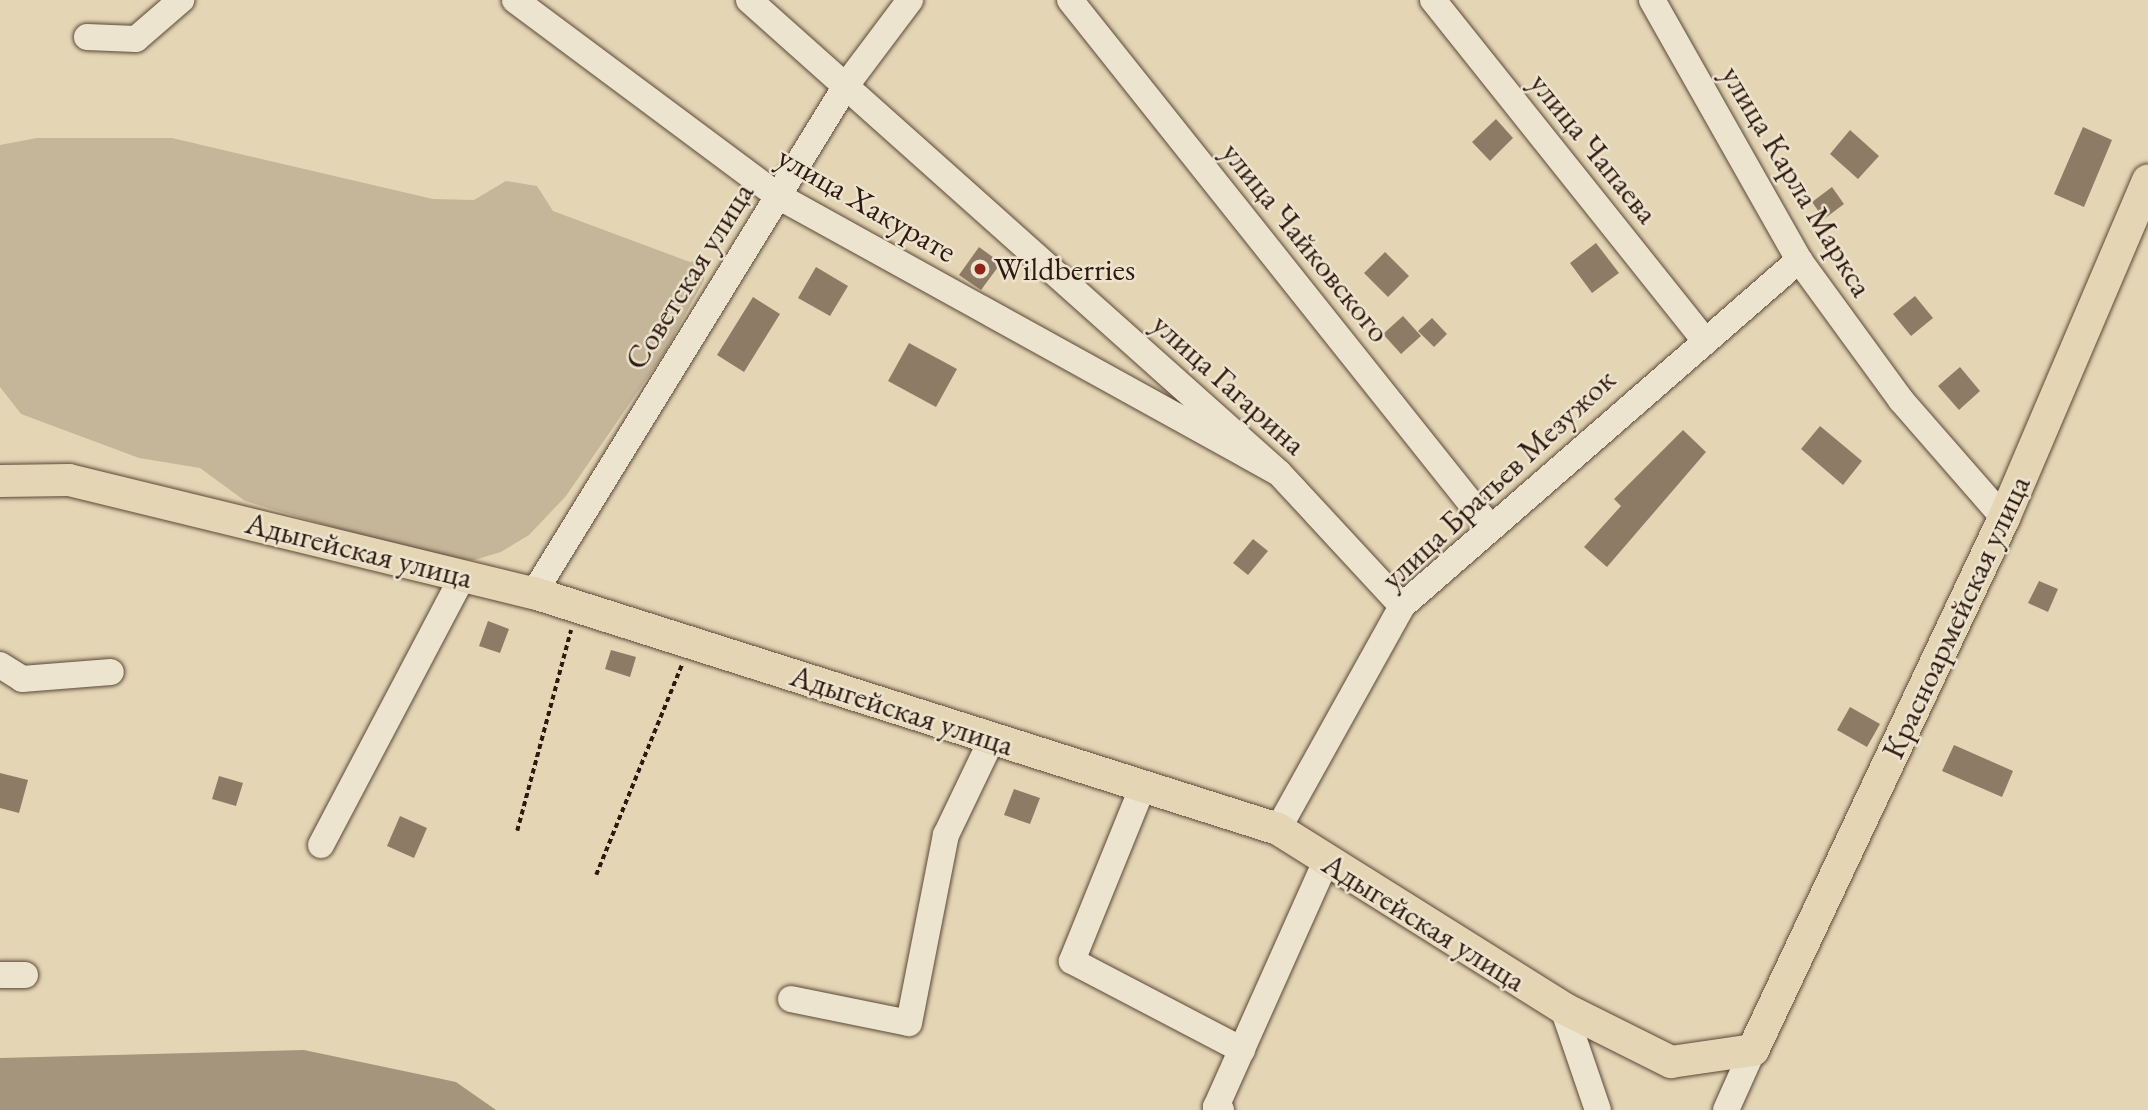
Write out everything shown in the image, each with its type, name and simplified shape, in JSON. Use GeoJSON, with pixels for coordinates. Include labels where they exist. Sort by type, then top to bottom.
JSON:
{"type":"FeatureCollection","features":[{"type":"Feature","properties":{"kind":"main road","name":"Красноармейская улица"},"geometry":{"type":"LineString","coordinates":[[1753,1050],[2004,517],[2148,180]]}},
{"type":"Feature","properties":{"kind":"main road","name":"Адыгейская улица"},"geometry":{"type":"LineString","coordinates":[[0,481],[69,480],[534,593],[1278,829],[1325,863],[1563,1008],[1671,1062],[1753,1050]]}},
{"type":"Feature","properties":{"kind":"street"},"geometry":{"type":"LineString","coordinates":[[87,37],[136,39],[181,0]]}},
{"type":"Feature","properties":{"kind":"street","name":"улица Хакурате"},"geometry":{"type":"LineString","coordinates":[[515,0],[778,196],[1279,473]]}},
{"type":"Feature","properties":{"kind":"street","name":"улица Гагарина"},"geometry":{"type":"LineString","coordinates":[[749,0],[1279,473],[1402,606]]}},
{"type":"Feature","properties":{"kind":"street","name":"Советская улица"},"geometry":{"type":"LineString","coordinates":[[534,593],[846,84],[910,0]]}},
{"type":"Feature","properties":{"kind":"street","name":"улица Чайковского"},"geometry":{"type":"LineString","coordinates":[[1070,0],[1489,526]]}},
{"type":"Feature","properties":{"kind":"street","name":"улица Чапаева"},"geometry":{"type":"LineString","coordinates":[[1433,0],[1703,338]]}},
{"type":"Feature","properties":{"kind":"street","name":"улица Карла Маркса"},"geometry":{"type":"LineString","coordinates":[[1652,0],[1799,260],[1901,400],[2004,517]]}},
{"type":"Feature","properties":{"kind":"street","name":"улица Братьев Мезужок"},"geometry":{"type":"LineString","coordinates":[[1278,829],[1402,606],[1703,338],[1799,260]]}},
{"type":"Feature","properties":{"kind":"street"},"geometry":{"type":"LineString","coordinates":[[321,845],[463,576]]}},
{"type":"Feature","properties":{"kind":"street"},"geometry":{"type":"LineString","coordinates":[[0,665],[22,680],[111,672]]}},
{"type":"Feature","properties":{"kind":"street"},"geometry":{"type":"LineString","coordinates":[[791,999],[909,1023],[946,835],[992,739]]}},
{"type":"Feature","properties":{"kind":"street"},"geometry":{"type":"LineString","coordinates":[[1143,786],[1072,961],[1242,1050]]}},
{"type":"Feature","properties":{"kind":"street"},"geometry":{"type":"LineString","coordinates":[[1221,1110],[1216,1107],[1325,863]]}},
{"type":"Feature","properties":{"kind":"street"},"geometry":{"type":"LineString","coordinates":[[1563,1008],[1598,1110]]}},
{"type":"Feature","properties":{"kind":"street"},"geometry":{"type":"LineString","coordinates":[[1726,1110],[1753,1050]]}},
{"type":"Feature","properties":{"kind":"path"},"geometry":{"type":"LineString","coordinates":[[517,831],[577,607]]}},
{"type":"Feature","properties":{"kind":"path"},"geometry":{"type":"LineString","coordinates":[[596,875],[691,643]]}},
{"type":"Feature","properties":{"kind":"shaded area"},"geometry":{"type":"Polygon","coordinates":[[[37,138],[172,138],[433,199],[474,200],[506,181],[537,186],[553,211],[690,262],[705,259],[704,280],[665,352],[566,496],[529,535],[501,552],[474,560],[440,559],[245,501],[200,468],[139,458],[21,414],[0,387],[0,145],[37,138]]]}},
{"type":"Feature","properties":{"kind":"shaded area"},"geometry":{"type":"Polygon","coordinates":[[[304,1050],[456,1082],[496,1110],[0,1110],[0,1058],[304,1050]]]}},
{"type":"Feature","properties":{"kind":"building"},"geometry":{"type":"Polygon","coordinates":[[[1496,119],[1513,138],[1490,161],[1472,142],[1496,119]]]}},
{"type":"Feature","properties":{"kind":"building"},"geometry":{"type":"Polygon","coordinates":[[[2083,127],[2112,140],[2084,207],[2054,194],[2083,127]]]}},
{"type":"Feature","properties":{"kind":"building"},"geometry":{"type":"Polygon","coordinates":[[[1850,130],[1879,156],[1858,179],[1830,154],[1850,130]]]}},
{"type":"Feature","properties":{"kind":"building"},"geometry":{"type":"Polygon","coordinates":[[[1832,187],[1844,204],[1824,219],[1812,202],[1832,187]]]}},
{"type":"Feature","properties":{"kind":"building"},"geometry":{"type":"Polygon","coordinates":[[[1596,243],[1619,273],[1592,293],[1570,263],[1596,243]]]}},
{"type":"Feature","properties":{"kind":"building","name":"Wildberries"},"geometry":{"type":"Polygon","coordinates":[[[979,247],[1001,263],[981,290],[959,275],[979,247]]]}},
{"type":"Feature","properties":{"kind":"building"},"geometry":{"type":"Polygon","coordinates":[[[1385,252],[1409,276],[1388,297],[1364,273],[1385,252]]]}},
{"type":"Feature","properties":{"kind":"building"},"geometry":{"type":"Polygon","coordinates":[[[816,267],[848,286],[830,316],[798,298],[816,267]]]}},
{"type":"Feature","properties":{"kind":"building"},"geometry":{"type":"Polygon","coordinates":[[[1915,296],[1933,318],[1911,336],[1893,314],[1915,296]]]}},
{"type":"Feature","properties":{"kind":"building"},"geometry":{"type":"Polygon","coordinates":[[[753,297],[780,314],[744,372],[717,355],[753,297]]]}},
{"type":"Feature","properties":{"kind":"building"},"geometry":{"type":"Polygon","coordinates":[[[1403,316],[1421,336],[1401,354],[1383,334],[1403,316]]]}},
{"type":"Feature","properties":{"kind":"building"},"geometry":{"type":"Polygon","coordinates":[[[1432,318],[1447,334],[1434,347],[1418,331],[1432,318]]]}},
{"type":"Feature","properties":{"kind":"building"},"geometry":{"type":"Polygon","coordinates":[[[909,343],[957,369],[936,407],[888,381],[909,343]]]}},
{"type":"Feature","properties":{"kind":"building"},"geometry":{"type":"Polygon","coordinates":[[[1960,367],[1980,391],[1959,410],[1938,386],[1960,367]]]}},
{"type":"Feature","properties":{"kind":"building"},"geometry":{"type":"Polygon","coordinates":[[[1820,426],[1862,461],[1843,485],[1801,449],[1820,426]]]}},
{"type":"Feature","properties":{"kind":"building"},"geometry":{"type":"Polygon","coordinates":[[[1683,430],[1706,452],[1607,567],[1584,547],[1621,506],[1614,499],[1683,430]]]}},
{"type":"Feature","properties":{"kind":"building"},"geometry":{"type":"Polygon","coordinates":[[[1253,539],[1268,551],[1248,575],[1233,563],[1253,539]]]}},
{"type":"Feature","properties":{"kind":"building"},"geometry":{"type":"Polygon","coordinates":[[[2039,581],[2058,589],[2048,612],[2028,603],[2039,581]]]}},
{"type":"Feature","properties":{"kind":"building"},"geometry":{"type":"Polygon","coordinates":[[[488,621],[509,629],[500,653],[479,646],[488,621]]]}},
{"type":"Feature","properties":{"kind":"building"},"geometry":{"type":"Polygon","coordinates":[[[611,650],[636,657],[630,677],[605,669],[611,650]]]}},
{"type":"Feature","properties":{"kind":"building"},"geometry":{"type":"Polygon","coordinates":[[[1850,707],[1880,724],[1867,747],[1837,730],[1850,707]]]}},
{"type":"Feature","properties":{"kind":"building"},"geometry":{"type":"Polygon","coordinates":[[[1954,745],[2013,771],[2002,797],[1942,771],[1954,745]]]}},
{"type":"Feature","properties":{"kind":"building"},"geometry":{"type":"Polygon","coordinates":[[[0,773],[28,780],[19,813],[0,808],[0,773]]]}},
{"type":"Feature","properties":{"kind":"building"},"geometry":{"type":"Polygon","coordinates":[[[219,776],[243,783],[236,806],[212,799],[219,776]]]}},
{"type":"Feature","properties":{"kind":"building"},"geometry":{"type":"Polygon","coordinates":[[[1014,789],[1040,798],[1030,824],[1004,815],[1014,789]]]}},
{"type":"Feature","properties":{"kind":"building"},"geometry":{"type":"Polygon","coordinates":[[[400,816],[427,828],[414,858],[387,846],[400,816]]]}},
{"type":"Feature","properties":{"kind":"place","name":"Wildberries"},"geometry":{"type":"Point","coordinates":[980,269]}}]}
